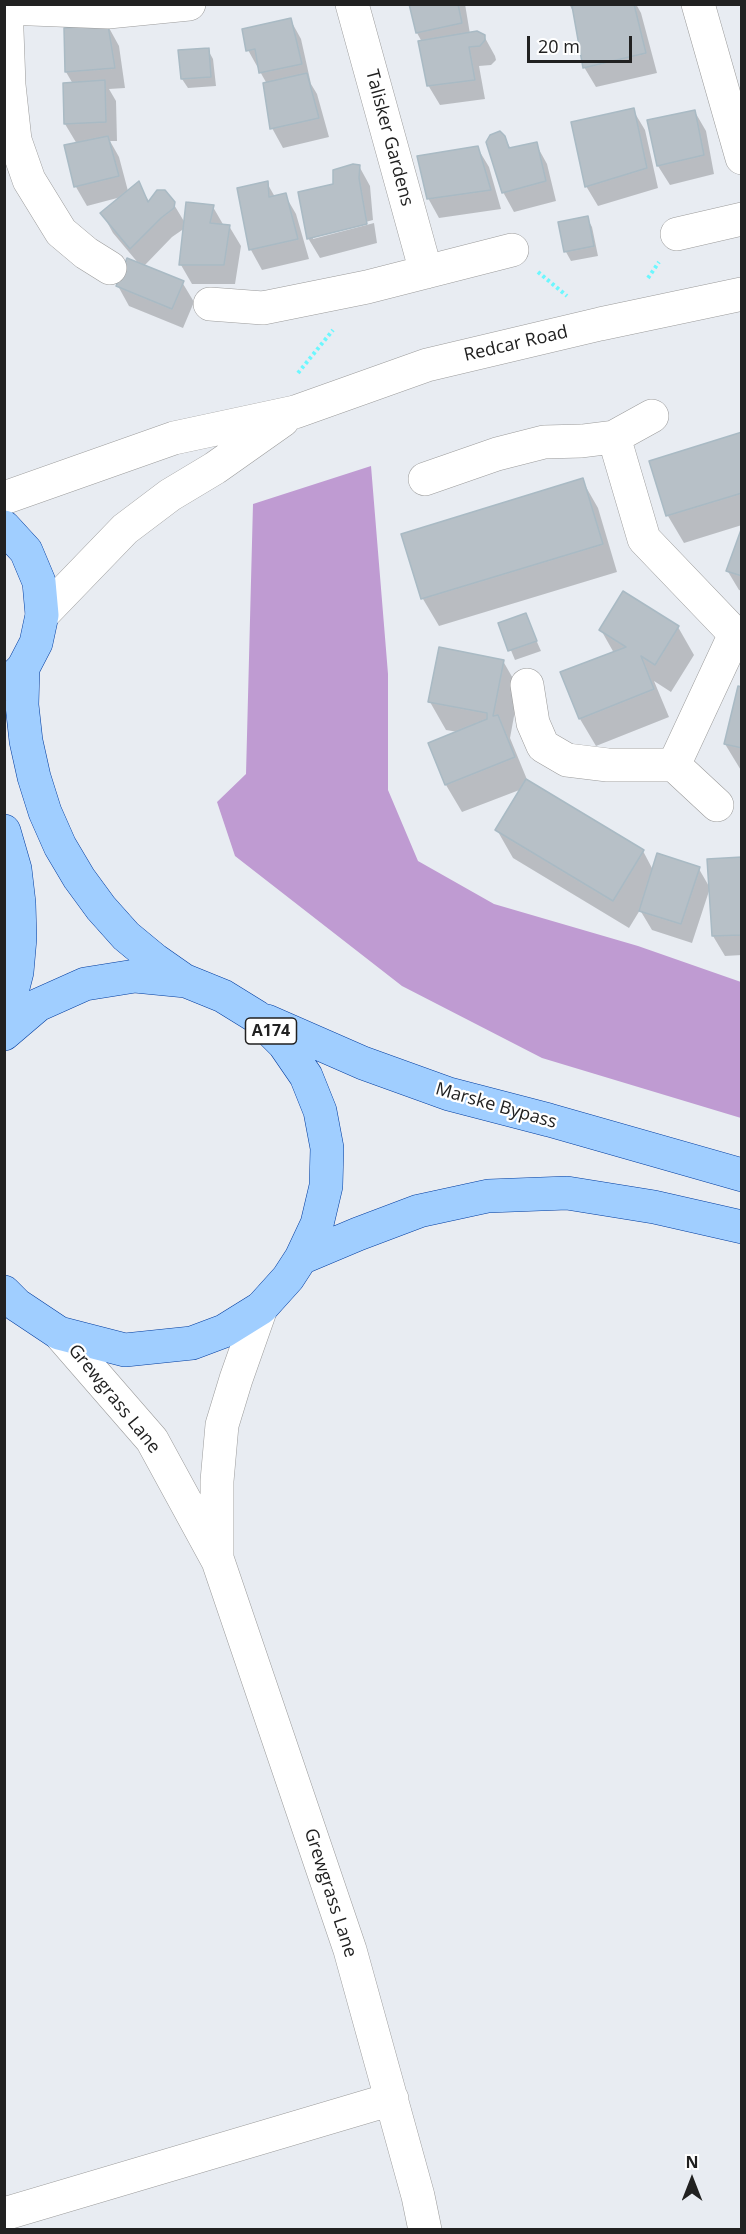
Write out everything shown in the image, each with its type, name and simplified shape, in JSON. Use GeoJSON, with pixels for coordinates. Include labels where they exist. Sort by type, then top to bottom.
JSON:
{"type":"FeatureCollection","features":[{"type":"Feature","properties":{"kind":"main road"},"geometry":{"type":"LineString","coordinates":[[4,527],[26,551],[39,582],[42,615],[36,643],[14,677],[22,705],[26,741],[34,777],[45,812],[60,846],[79,878],[101,908],[120,929],[155,960],[186,981]]}},
{"type":"Feature","properties":{"kind":"main road"},"geometry":{"type":"LineString","coordinates":[[4,831],[15,869],[20,938],[17,972],[4,1023]]}},
{"type":"Feature","properties":{"kind":"main road","name":"A174"},"geometry":{"type":"LineString","coordinates":[[4,1034],[38,1005],[85,984],[135,976],[186,981],[223,996],[257,1017],[285,1044],[306,1076],[320,1111],[327,1148],[326,1186],[317,1224],[302,1258],[288,1278],[261,1308],[224,1331],[192,1343],[125,1350],[60,1333],[9,1299]]}},
{"type":"Feature","properties":{"kind":"main road","name":"Marske Bypass"},"geometry":{"type":"LineString","coordinates":[[257,1017],[363,1063],[449,1094],[741,1175]]}},
{"type":"Feature","properties":{"kind":"main road"},"geometry":{"type":"LineString","coordinates":[[302,1258],[358,1234],[419,1212],[488,1196],[567,1193],[654,1207],[741,1227]]}},
{"type":"Feature","properties":{"kind":"street"},"geometry":{"type":"LineString","coordinates":[[110,268],[86,253],[61,232],[28,180],[15,140],[9,85],[6,6],[108,12],[189,4]]}},
{"type":"Feature","properties":{"kind":"street","name":"Talisker Gardens"},"geometry":{"type":"LineString","coordinates":[[352,4],[426,272]]}},
{"type":"Feature","properties":{"kind":"street"},"geometry":{"type":"LineString","coordinates":[[698,4],[741,158]]}},
{"type":"Feature","properties":{"kind":"street"},"geometry":{"type":"LineString","coordinates":[[677,234],[741,219]]}},
{"type":"Feature","properties":{"kind":"street"},"geometry":{"type":"LineString","coordinates":[[210,304],[263,308],[367,287],[512,250]]}},
{"type":"Feature","properties":{"kind":"street","name":"Redcar Road"},"geometry":{"type":"LineString","coordinates":[[4,498],[293,396],[600,324],[741,294]]}},
{"type":"Feature","properties":{"kind":"street","name":"Redcar Road"},"geometry":{"type":"LineString","coordinates":[[42,615],[125,529],[170,495],[215,468],[293,396]]}},
{"type":"Feature","properties":{"kind":"street"},"geometry":{"type":"LineString","coordinates":[[425,479],[497,454],[544,442],[614,437],[652,416]]}},
{"type":"Feature","properties":{"kind":"street"},"geometry":{"type":"LineString","coordinates":[[614,437],[644,539],[738,634],[674,765]]}},
{"type":"Feature","properties":{"kind":"street"},"geometry":{"type":"LineString","coordinates":[[527,685],[533,723],[543,746],[567,760],[608,765],[674,765],[717,805]]}},
{"type":"Feature","properties":{"kind":"street","name":"Grewgrass Lane"},"geometry":{"type":"LineString","coordinates":[[218,1562],[216,1481],[222,1425],[261,1308]]}},
{"type":"Feature","properties":{"kind":"street","name":"Grewgrass Lane"},"geometry":{"type":"LineString","coordinates":[[60,1333],[152,1440],[218,1562],[350,1950],[418,2196],[424,2229]]}},
{"type":"Feature","properties":{"kind":"street"},"geometry":{"type":"LineString","coordinates":[[4,2214],[392,2099]]}},
{"type":"Feature","properties":{"kind":"path"},"geometry":{"type":"LineString","coordinates":[[512,250],[600,324]]}},
{"type":"Feature","properties":{"kind":"path"},"geometry":{"type":"LineString","coordinates":[[293,396],[367,287]]}},
{"type":"Feature","properties":{"kind":"shaded area"},"geometry":{"type":"Polygon","coordinates":[[[371,466],[388,674],[388,790],[418,861],[494,904],[638,946],[741,982],[741,1118],[542,1058],[402,986],[235,856],[217,802],[246,774],[253,504],[371,466]]]}},
{"type":"Feature","properties":{"kind":"building"},"geometry":{"type":"Polygon","coordinates":[[[409,4],[458,4],[462,23],[416,33],[409,4]]]}},
{"type":"Feature","properties":{"kind":"building"},"geometry":{"type":"Polygon","coordinates":[[[578,4],[634,4],[646,53],[583,68],[572,6],[578,4]]]}},
{"type":"Feature","properties":{"kind":"building"},"geometry":{"type":"Polygon","coordinates":[[[291,18],[302,64],[259,73],[255,49],[246,51],[242,29],[291,18]]]}},
{"type":"Feature","properties":{"kind":"building"},"geometry":{"type":"Polygon","coordinates":[[[108,25],[115,68],[65,72],[64,28],[108,25]]]}},
{"type":"Feature","properties":{"kind":"building"},"geometry":{"type":"Polygon","coordinates":[[[477,31],[485,35],[485,40],[480,46],[469,47],[475,80],[427,86],[418,41],[477,31]]]}},
{"type":"Feature","properties":{"kind":"building"},"geometry":{"type":"Polygon","coordinates":[[[209,48],[211,77],[181,79],[178,50],[209,48]]]}},
{"type":"Feature","properties":{"kind":"building"},"geometry":{"type":"Polygon","coordinates":[[[307,73],[319,118],[270,129],[263,83],[307,73]]]}},
{"type":"Feature","properties":{"kind":"building"},"geometry":{"type":"Polygon","coordinates":[[[105,80],[106,122],[64,124],[63,83],[105,80]]]}},
{"type":"Feature","properties":{"kind":"building"},"geometry":{"type":"Polygon","coordinates":[[[634,108],[647,168],[585,187],[571,122],[634,108]]]}},
{"type":"Feature","properties":{"kind":"building"},"geometry":{"type":"Polygon","coordinates":[[[695,110],[704,155],[657,166],[647,120],[695,110]]]}},
{"type":"Feature","properties":{"kind":"building"},"geometry":{"type":"Polygon","coordinates":[[[500,131],[505,136],[509,148],[537,142],[546,181],[502,193],[486,142],[490,135],[500,131]]]}},
{"type":"Feature","properties":{"kind":"building"},"geometry":{"type":"Polygon","coordinates":[[[108,136],[119,176],[74,187],[64,145],[108,136]]]}},
{"type":"Feature","properties":{"kind":"building"},"geometry":{"type":"Polygon","coordinates":[[[478,146],[491,190],[427,199],[417,156],[478,146]]]}},
{"type":"Feature","properties":{"kind":"building"},"geometry":{"type":"Polygon","coordinates":[[[353,164],[360,165],[359,178],[367,224],[307,239],[298,192],[333,184],[333,170],[353,164]]]}},
{"type":"Feature","properties":{"kind":"building"},"geometry":{"type":"Polygon","coordinates":[[[139,181],[148,202],[157,190],[165,190],[175,202],[174,208],[130,249],[100,213],[139,181]]]}},
{"type":"Feature","properties":{"kind":"building"},"geometry":{"type":"Polygon","coordinates":[[[268,181],[269,197],[286,193],[298,239],[249,250],[237,188],[268,181]]]}},
{"type":"Feature","properties":{"kind":"building"},"geometry":{"type":"Polygon","coordinates":[[[186,202],[214,205],[210,223],[230,225],[224,265],[179,265],[186,202]]]}},
{"type":"Feature","properties":{"kind":"building"},"geometry":{"type":"Polygon","coordinates":[[[588,216],[594,246],[564,252],[558,222],[588,216]]]}},
{"type":"Feature","properties":{"kind":"building"},"geometry":{"type":"Polygon","coordinates":[[[127,258],[184,281],[172,309],[116,286],[127,258]]]}},
{"type":"Feature","properties":{"kind":"building"},"geometry":{"type":"Polygon","coordinates":[[[742,432],[742,493],[666,516],[649,461],[742,432]]]}},
{"type":"Feature","properties":{"kind":"building"},"geometry":{"type":"Polygon","coordinates":[[[583,478],[603,544],[421,599],[401,534],[583,478]]]}},
{"type":"Feature","properties":{"kind":"building"},"geometry":{"type":"Polygon","coordinates":[[[742,527],[742,576],[726,571],[742,527]]]}},
{"type":"Feature","properties":{"kind":"building"},"geometry":{"type":"Polygon","coordinates":[[[623,591],[679,626],[655,665],[641,656],[654,689],[579,719],[560,672],[626,647],[599,630],[623,591]]]}},
{"type":"Feature","properties":{"kind":"building"},"geometry":{"type":"Polygon","coordinates":[[[526,613],[537,641],[508,651],[498,623],[526,613]]]}},
{"type":"Feature","properties":{"kind":"building"},"geometry":{"type":"Polygon","coordinates":[[[439,647],[504,660],[493,716],[498,715],[515,757],[445,785],[428,743],[487,719],[487,713],[428,702],[439,647]]]}},
{"type":"Feature","properties":{"kind":"building"},"geometry":{"type":"Polygon","coordinates":[[[738,686],[742,687],[742,748],[724,744],[738,686]]]}},
{"type":"Feature","properties":{"kind":"building"},"geometry":{"type":"Polygon","coordinates":[[[526,779],[644,850],[613,901],[495,830],[526,779]]]}},
{"type":"Feature","properties":{"kind":"building"},"geometry":{"type":"Polygon","coordinates":[[[657,853],[700,867],[681,924],[639,911],[657,853]]]}},
{"type":"Feature","properties":{"kind":"building"},"geometry":{"type":"Polygon","coordinates":[[[742,857],[742,935],[712,936],[707,859],[742,857]]]}}]}
